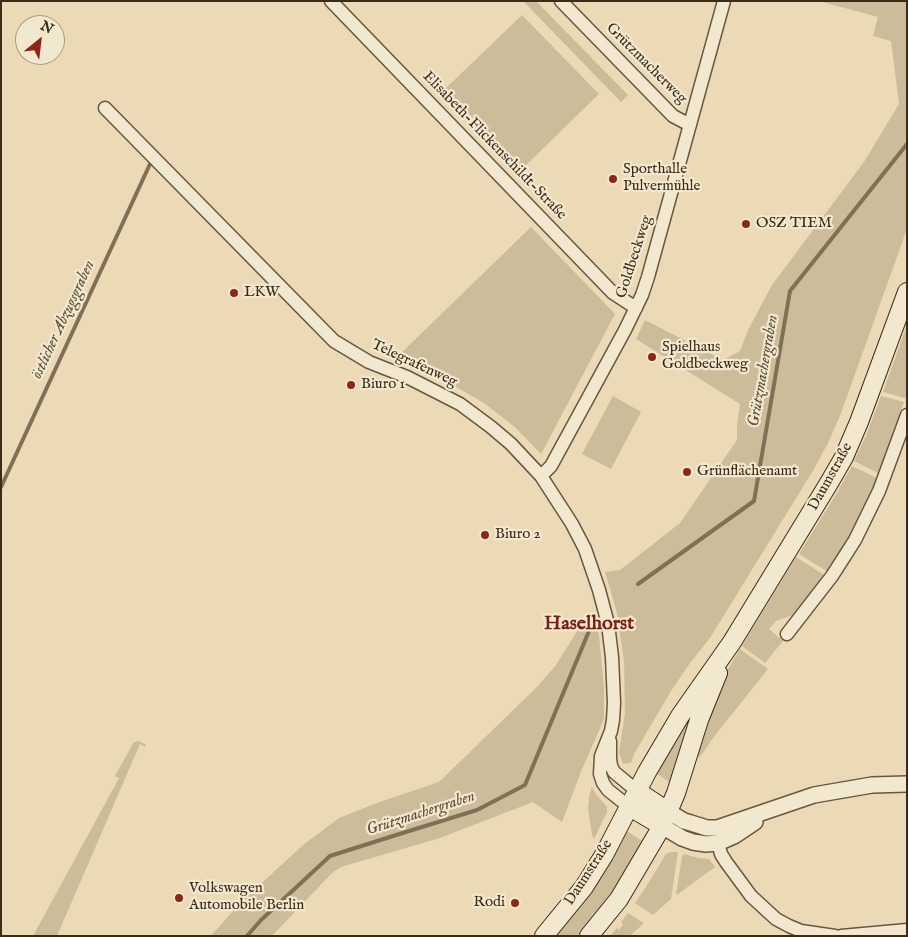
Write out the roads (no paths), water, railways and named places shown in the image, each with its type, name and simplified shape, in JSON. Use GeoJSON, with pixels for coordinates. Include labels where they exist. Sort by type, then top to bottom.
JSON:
{"type":"FeatureCollection","features":[{"type":"Feature","properties":{"kind":"main road","name":"Daumstraße"},"geometry":{"type":"LineString","coordinates":[[544,936],[584,887],[604,855],[680,716],[727,649],[830,483],[859,422],[907,292]]}},
{"type":"Feature","properties":{"kind":"main road","name":"Daumstraße"},"geometry":{"type":"LineString","coordinates":[[589,936],[619,899],[665,819],[727,649]]}},
{"type":"Feature","properties":{"kind":"main road"},"geometry":{"type":"LineString","coordinates":[[633,799],[665,819]]}},
{"type":"Feature","properties":{"kind":"street","name":"Elisabeth-Flickenschildt-Straße"},"geometry":{"type":"LineString","coordinates":[[332,1],[612,293],[636,308]]}},
{"type":"Feature","properties":{"kind":"street","name":"Grützmacherweg"},"geometry":{"type":"LineString","coordinates":[[562,1],[673,116],[690,125]]}},
{"type":"Feature","properties":{"kind":"street","name":"Goldbeckweg"},"geometry":{"type":"LineString","coordinates":[[541,476],[551,466],[642,295],[724,1]]}},
{"type":"Feature","properties":{"kind":"street","name":"Telegrafenweg"},"geometry":{"type":"LineString","coordinates":[[105,108],[334,341],[369,362],[407,377],[460,404],[511,444],[541,476],[572,524],[585,550],[599,590],[608,624],[612,657],[614,703],[611,730],[611,766],[633,799]]}},
{"type":"Feature","properties":{"kind":"street"},"geometry":{"type":"LineString","coordinates":[[786,634],[832,576],[855,540],[879,491],[907,415]]}},
{"type":"Feature","properties":{"kind":"street","name":"Telegrafenweg"},"geometry":{"type":"LineString","coordinates":[[611,730],[601,756],[600,774],[608,790],[633,799]]}},
{"type":"Feature","properties":{"kind":"street"},"geometry":{"type":"LineString","coordinates":[[665,819],[684,821],[707,828],[717,828],[799,799],[836,790],[872,785],[907,784]]}},
{"type":"Feature","properties":{"kind":"street"},"geometry":{"type":"LineString","coordinates":[[665,819],[682,838],[706,844],[718,843],[734,836],[775,809]]}},
{"type":"Feature","properties":{"kind":"street"},"geometry":{"type":"LineString","coordinates":[[718,843],[721,854],[726,862],[752,896],[776,919],[802,933],[835,936]]}},
{"type":"Feature","properties":{"kind":"street"},"geometry":{"type":"LineString","coordinates":[[842,936],[907,930]]}},
{"type":"Feature","properties":{"kind":"waterway","name":"Grützmachergraben"},"geometry":{"type":"LineString","coordinates":[[638,584],[754,501],[790,291],[907,144]]}},
{"type":"Feature","properties":{"kind":"waterway","name":"östlicher Abzugsgraben"},"geometry":{"type":"LineString","coordinates":[[1,487],[150,164]]}},
{"type":"Feature","properties":{"kind":"waterway","name":"Grützmachergraben"},"geometry":{"type":"LineString","coordinates":[[247,936],[261,920],[330,856],[477,810],[525,785],[589,631]]}},
{"type":"Feature","properties":{"kind":"place","name":"Sporthalle Pulvermühle"},"geometry":{"type":"Point","coordinates":[613,179]}},
{"type":"Feature","properties":{"kind":"place","name":"OSZ TIEM"},"geometry":{"type":"Point","coordinates":[746,224]}},
{"type":"Feature","properties":{"kind":"place","name":"LKW"},"geometry":{"type":"Point","coordinates":[234,293]}},
{"type":"Feature","properties":{"kind":"place","name":"Spielhaus Goldbeckweg"},"geometry":{"type":"Point","coordinates":[652,357]}},
{"type":"Feature","properties":{"kind":"place","name":"Biuro 1"},"geometry":{"type":"Point","coordinates":[351,385]}},
{"type":"Feature","properties":{"kind":"place","name":"Grünflächenamt"},"geometry":{"type":"Point","coordinates":[687,472]}},
{"type":"Feature","properties":{"kind":"place","name":"Biuro 2"},"geometry":{"type":"Point","coordinates":[485,535]}},
{"type":"Feature","properties":{"kind":"place","name":"Volkswagen Automobile Berlin"},"geometry":{"type":"Point","coordinates":[179,898]}},
{"type":"Feature","properties":{"kind":"place","name":"Rodi"},"geometry":{"type":"Point","coordinates":[515,903]}},
{"type":"Feature","properties":{"kind":"district","name":"Haselhorst"},"geometry":{"type":"Point","coordinates":[589,625]}}]}
